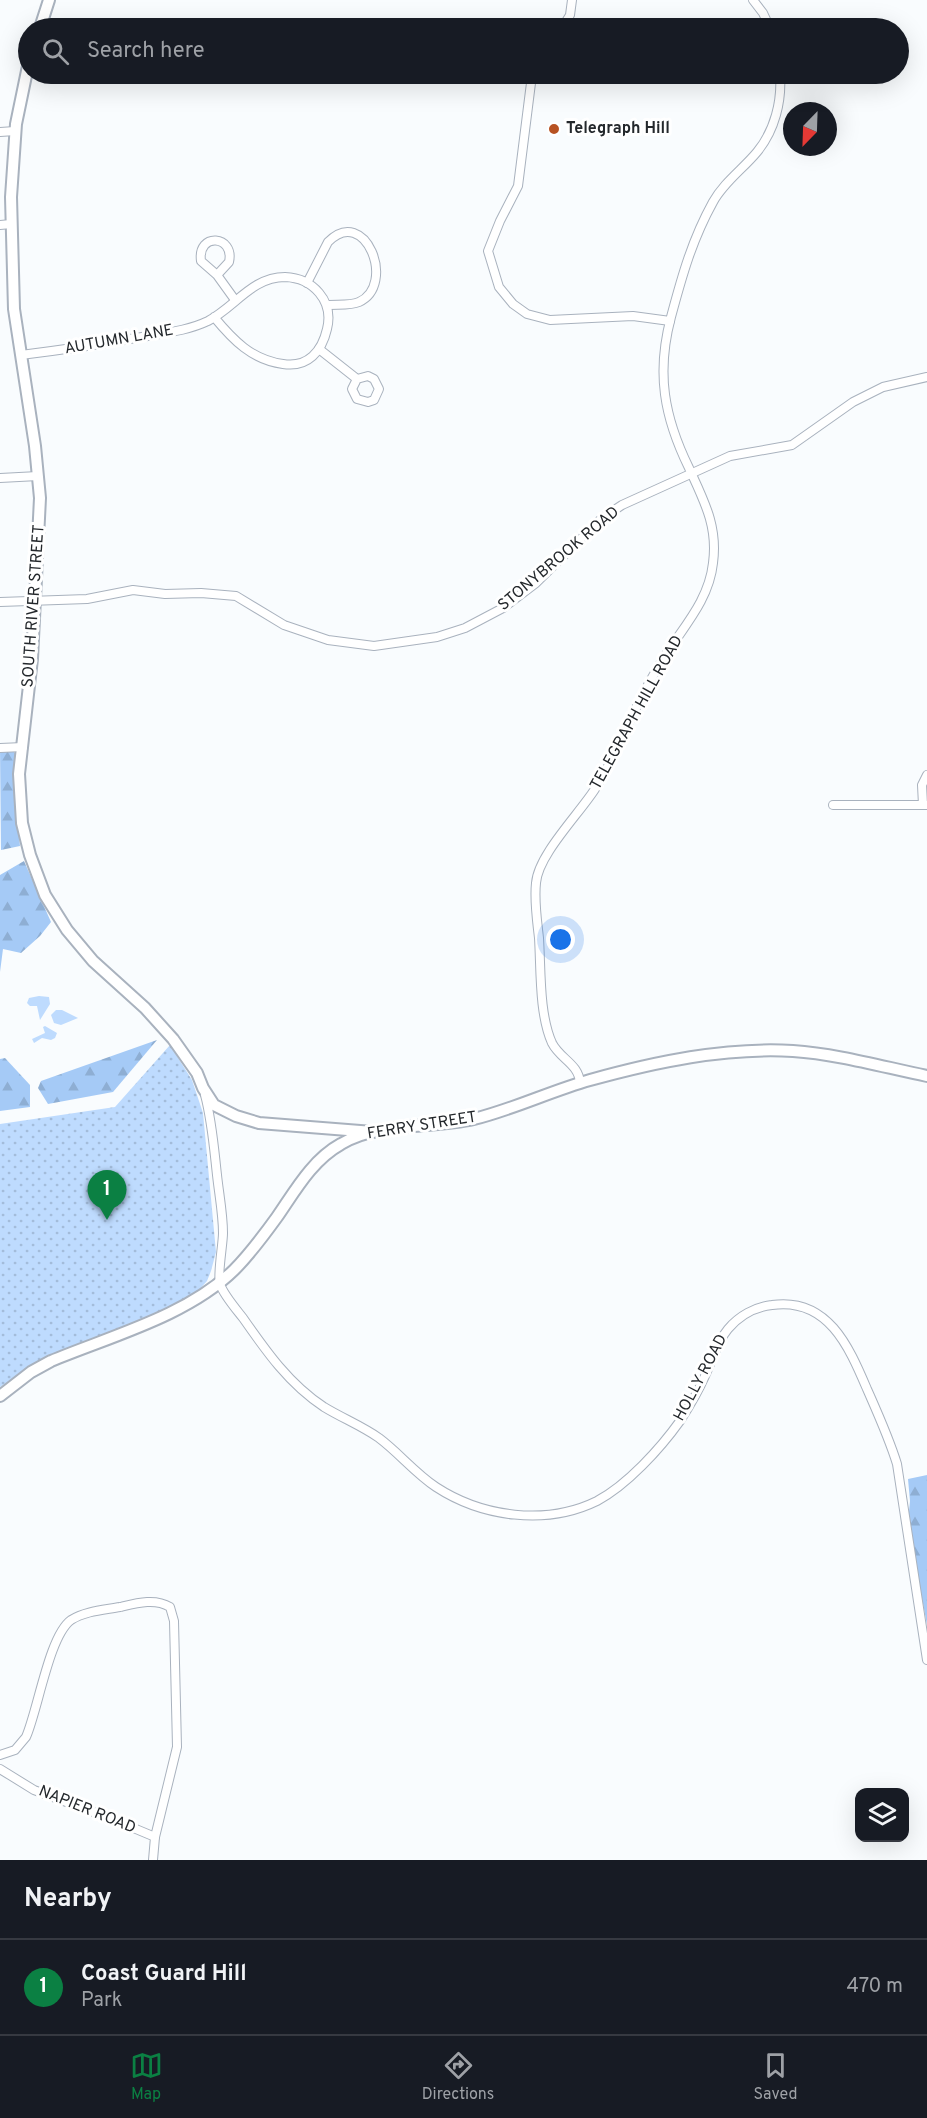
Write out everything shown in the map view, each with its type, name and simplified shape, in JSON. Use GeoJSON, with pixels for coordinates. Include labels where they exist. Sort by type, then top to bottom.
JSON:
{"type":"FeatureCollection","features":[{"type":"Feature","properties":{"kind":"street"},"geometry":{"type":"LineString","coordinates":[[43,18],[49,0]]}},
{"type":"Feature","properties":{"kind":"street"},"geometry":{"type":"LineString","coordinates":[[568,18],[572,0]]}},
{"type":"Feature","properties":{"kind":"street"},"geometry":{"type":"LineString","coordinates":[[753,0],[765,18]]}},
{"type":"Feature","properties":{"kind":"street","name":"SOUTH RIVER STREET"},"geometry":{"type":"LineString","coordinates":[[24,84],[15,131],[5,224],[14,309],[38,476],[40,529],[36,600],[19,774],[22,824],[30,855],[45,895],[56,914],[83,950],[145,1008],[173,1039],[197,1073],[203,1088],[214,1143],[223,1228],[219,1283]]}},
{"type":"Feature","properties":{"kind":"street"},"geometry":{"type":"LineString","coordinates":[[531,84],[518,186],[500,221],[489,251],[499,287],[513,304],[527,314],[550,320],[633,316],[670,321]]}},
{"type":"Feature","properties":{"kind":"street","name":"TELEGRAPH HILL ROAD"},"geometry":{"type":"LineString","coordinates":[[580,1083],[577,1071],[553,1046],[548,1032],[543,1000],[536,881],[543,861],[603,777],[634,711],[664,657],[695,614],[710,581],[714,563],[713,529],[708,508],[670,420],[664,394],[663,374],[670,321],[695,236],[715,198],[733,175],[758,151],[770,130],[778,111],[781,84]]}},
{"type":"Feature","properties":{"kind":"street"},"geometry":{"type":"LineString","coordinates":[[0,132],[15,131]]}},
{"type":"Feature","properties":{"kind":"street"},"geometry":{"type":"LineString","coordinates":[[214,317],[240,345],[259,357],[282,364],[301,364],[320,349],[328,327],[327,304],[320,293],[307,283],[328,242],[333,237],[355,233],[366,240],[374,254],[376,276],[370,293],[366,298],[354,303],[327,304]]}},
{"type":"Feature","properties":{"kind":"street"},"geometry":{"type":"LineString","coordinates":[[217,275],[229,262],[231,256],[225,244],[212,241],[203,247],[200,254],[201,261],[217,275],[235,300]]}},
{"type":"Feature","properties":{"kind":"street","name":"AUTUMN LANE"},"geometry":{"type":"LineString","coordinates":[[21,355],[74,349],[193,327],[214,317],[245,291],[268,280],[284,277],[307,283]]}},
{"type":"Feature","properties":{"kind":"street"},"geometry":{"type":"LineString","coordinates":[[320,349],[357,379]]}},
{"type":"Feature","properties":{"kind":"street","name":"STONYBROOK ROAD"},"geometry":{"type":"LineString","coordinates":[[0,602],[87,599],[133,590],[165,594],[201,593],[236,596],[284,625],[322,639],[363,645],[413,641],[447,634],[492,615],[536,583],[592,527],[612,511],[730,456],[792,445],[853,402],[883,387],[927,377]]}},
{"type":"Feature","properties":{"kind":"street"},"geometry":{"type":"LineString","coordinates":[[0,478],[38,476]]}},
{"type":"Feature","properties":{"kind":"street"},"geometry":{"type":"LineString","coordinates":[[0,748],[22,747]]}},
{"type":"Feature","properties":{"kind":"street"},"geometry":{"type":"LineString","coordinates":[[833,805],[925,805],[922,785],[927,775]]}},
{"type":"Feature","properties":{"kind":"street","name":"FERRY STREET"},"geometry":{"type":"LineString","coordinates":[[0,1396],[41,1367],[176,1310],[219,1283],[234,1270],[263,1236],[317,1162],[341,1144],[373,1132],[474,1119],[580,1083],[680,1060],[776,1050],[834,1056],[927,1076]]}},
{"type":"Feature","properties":{"kind":"street","name":"SOUTH RIVER STREET"},"geometry":{"type":"LineString","coordinates":[[203,1088],[214,1105],[248,1121],[270,1125],[373,1132]]}},
{"type":"Feature","properties":{"kind":"street","name":"HOLLY ROAD"},"geometry":{"type":"LineString","coordinates":[[219,1283],[268,1354],[306,1393],[323,1406],[374,1435],[415,1471],[444,1491],[479,1508],[502,1514],[550,1513],[582,1507],[607,1495],[635,1472],[678,1424],[705,1377],[725,1332],[735,1321],[750,1311],[764,1306],[782,1304],[799,1306],[818,1314],[832,1324],[841,1335],[889,1438],[897,1464],[927,1660]]}},
{"type":"Feature","properties":{"kind":"street"},"geometry":{"type":"LineString","coordinates":[[0,1755],[15,1750],[26,1737],[58,1636],[69,1622],[88,1613],[149,1601],[164,1603],[170,1607],[174,1621],[177,1747],[155,1837]]}},
{"type":"Feature","properties":{"kind":"street","name":"NAPIER ROAD"},"geometry":{"type":"LineString","coordinates":[[0,1769],[34,1790],[155,1837],[153,1860]]}},
{"type":"Feature","properties":{"kind":"shaded area"},"geometry":{"type":"Polygon","coordinates":[[[49,997],[50,1004],[40,1020],[37,1006],[30,1006],[27,1003],[29,998],[49,997]]]}},
{"type":"Feature","properties":{"kind":"shaded area"},"geometry":{"type":"Polygon","coordinates":[[[56,1010],[62,1010],[78,1018],[61,1025],[54,1023],[51,1015],[56,1010]]]}},
{"type":"Feature","properties":{"kind":"shaded area"},"geometry":{"type":"Polygon","coordinates":[[[43,1027],[57,1033],[55,1038],[51,1040],[42,1038],[34,1043],[32,1039],[45,1033],[43,1027]]]}},
{"type":"Feature","properties":{"kind":"shaded area"},"geometry":{"type":"Polygon","coordinates":[[[170,1045],[192,1080],[203,1113],[216,1252],[207,1281],[179,1305],[63,1351],[39,1362],[0,1387],[0,1124],[115,1107],[170,1045]]]}},
{"type":"Feature","properties":{"kind":"green space"},"geometry":{"type":"Polygon","coordinates":[[[8,747],[15,753],[14,787],[20,846],[1,850],[0,748],[8,747]]]}},
{"type":"Feature","properties":{"kind":"green space"},"geometry":{"type":"Polygon","coordinates":[[[24,861],[51,922],[40,936],[21,953],[3,949],[0,972],[0,875],[24,861]]]}},
{"type":"Feature","properties":{"kind":"green space"},"geometry":{"type":"Polygon","coordinates":[[[157,1040],[113,1092],[48,1104],[38,1088],[41,1081],[157,1040]]]}},
{"type":"Feature","properties":{"kind":"green space"},"geometry":{"type":"Polygon","coordinates":[[[5,1058],[30,1085],[30,1107],[0,1111],[0,1059],[5,1058]]]}},
{"type":"Feature","properties":{"kind":"green space"},"geometry":{"type":"Polygon","coordinates":[[[927,1475],[927,1625],[908,1522],[910,1501],[908,1479],[927,1475]]]}},
{"type":"Feature","properties":{"kind":"place","name":"Telegraph Hill"},"geometry":{"type":"Point","coordinates":[554,129]}},
{"type":"Feature","properties":{"kind":"place","name":"Coast Guard Hill"},"geometry":{"type":"Point","coordinates":[107,1220]}}]}
